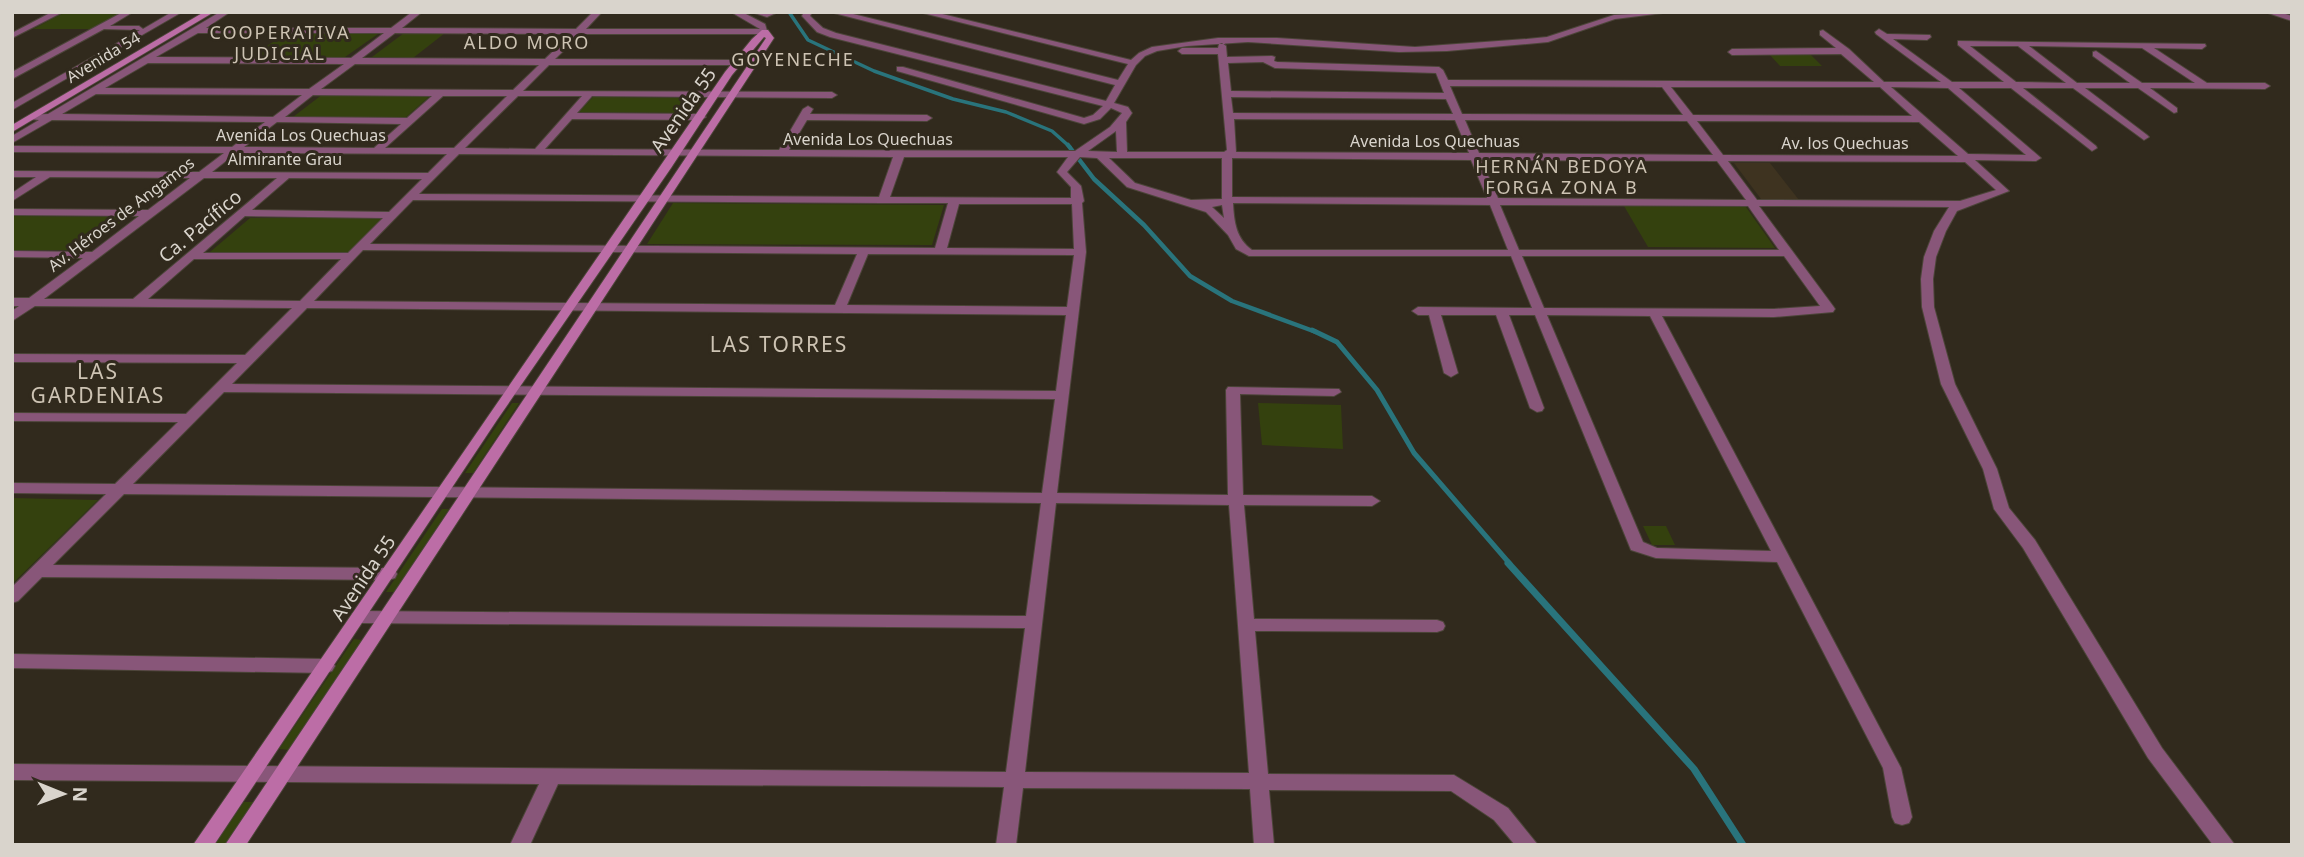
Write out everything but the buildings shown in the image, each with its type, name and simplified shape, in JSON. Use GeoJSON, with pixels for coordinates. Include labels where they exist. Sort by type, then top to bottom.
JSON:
{"type":"FeatureCollection","features":[{"type":"Feature","properties":{"kind":"street"},"geometry":{"type":"LineString","coordinates":[[12,36],[58,12]]}},
{"type":"Feature","properties":{"kind":"street"},"geometry":{"type":"LineString","coordinates":[[12,76],[129,12]]}},
{"type":"Feature","properties":{"kind":"street"},"geometry":{"type":"LineString","coordinates":[[13,114],[178,12]]}},
{"type":"Feature","properties":{"kind":"street"},"geometry":{"type":"LineString","coordinates":[[13,114],[194,12]]}},
{"type":"Feature","properties":{"kind":"street","name":"Avenida 54"},"geometry":{"type":"LineString","coordinates":[[12,129],[210,12]]}},
{"type":"Feature","properties":{"kind":"street"},"geometry":{"type":"LineString","coordinates":[[12,140],[226,12]]}},
{"type":"Feature","properties":{"kind":"street","name":"Av. Héroes de Angamos"},"geometry":{"type":"LineString","coordinates":[[12,317],[418,12]]}},
{"type":"Feature","properties":{"kind":"street"},"geometry":{"type":"LineString","coordinates":[[12,597],[598,12]]}},
{"type":"Feature","properties":{"kind":"street"},"geometry":{"type":"LineString","coordinates":[[197,30],[765,32],[762,26],[734,12]]}},
{"type":"Feature","properties":{"kind":"street"},"geometry":{"type":"LineString","coordinates":[[755,12],[767,15],[774,12]]}},
{"type":"Feature","properties":{"kind":"street"},"geometry":{"type":"LineString","coordinates":[[808,12],[806,16],[810,23],[820,30],[1125,110],[1126,116],[1121,121],[1088,150],[1064,166],[1062,172]]}},
{"type":"Feature","properties":{"kind":"street"},"geometry":{"type":"LineString","coordinates":[[834,12],[1119,83]]}},
{"type":"Feature","properties":{"kind":"street"},"geometry":{"type":"LineString","coordinates":[[923,12],[1130,62]]}},
{"type":"Feature","properties":{"kind":"street"},"geometry":{"type":"LineString","coordinates":[[901,69],[1080,121],[1096,118],[1109,107],[1130,62],[1165,47],[1240,37],[1402,49],[1528,42],[1548,39],[1614,17],[1667,12]]}},
{"type":"Feature","properties":{"kind":"street"},"geometry":{"type":"LineString","coordinates":[[2269,12],[2292,19]]}},
{"type":"Feature","properties":{"kind":"street"},"geometry":{"type":"LineString","coordinates":[[107,28],[139,28]]}},
{"type":"Feature","properties":{"kind":"street","name":"Avenida 55"},"geometry":{"type":"LineString","coordinates":[[203,845],[610,248],[738,63],[765,32],[770,38],[235,845]]}},
{"type":"Feature","properties":{"kind":"street"},"geometry":{"type":"LineString","coordinates":[[1823,33],[2004,191],[1953,209],[1940,231],[1930,257],[1927,279],[1928,307],[1944,376],[1990,469],[2001,509],[2029,544],[2155,753],[2225,845]]}},
{"type":"Feature","properties":{"kind":"street"},"geometry":{"type":"LineString","coordinates":[[1927,37],[1883,34],[1949,84]]}},
{"type":"Feature","properties":{"kind":"street"},"geometry":{"type":"LineString","coordinates":[[902,53],[932,37]]}},
{"type":"Feature","properties":{"kind":"street"},"geometry":{"type":"LineString","coordinates":[[2092,148],[1961,43],[2202,46]]}},
{"type":"Feature","properties":{"kind":"street"},"geometry":{"type":"LineString","coordinates":[[2020,44],[2144,137]]}},
{"type":"Feature","properties":{"kind":"street"},"geometry":{"type":"LineString","coordinates":[[2143,45],[2205,86]]}},
{"type":"Feature","properties":{"kind":"street"},"geometry":{"type":"LineString","coordinates":[[1142,55],[1162,51],[1222,52],[1266,61],[1270,65],[1438,70],[1460,117],[1491,201],[1637,546],[1656,553],[1783,558]]}},
{"type":"Feature","properties":{"kind":"street"},"geometry":{"type":"LineString","coordinates":[[1732,52],[1846,51]]}},
{"type":"Feature","properties":{"kind":"street"},"geometry":{"type":"LineString","coordinates":[[1222,52],[1232,151],[1227,155],[1231,232]]}},
{"type":"Feature","properties":{"kind":"street"},"geometry":{"type":"LineString","coordinates":[[2096,54],[2174,110]]}},
{"type":"Feature","properties":{"kind":"street"},"geometry":{"type":"LineString","coordinates":[[975,72],[1003,55]]}},
{"type":"Feature","properties":{"kind":"street"},"geometry":{"type":"LineString","coordinates":[[147,60],[738,63]]}},
{"type":"Feature","properties":{"kind":"street"},"geometry":{"type":"LineString","coordinates":[[1445,83],[2265,86]]}},
{"type":"Feature","properties":{"kind":"street"},"geometry":{"type":"LineString","coordinates":[[1418,311],[1774,313],[1829,309],[1753,207],[1754,203],[1723,158],[1664,83]]}},
{"type":"Feature","properties":{"kind":"street","name":"Av. los Quechuas"},"geometry":{"type":"LineString","coordinates":[[1723,158],[2036,158],[1949,84]]}},
{"type":"Feature","properties":{"kind":"street"},"geometry":{"type":"LineString","coordinates":[[95,91],[832,95]]}},
{"type":"Feature","properties":{"kind":"street"},"geometry":{"type":"LineString","coordinates":[[376,151],[442,92]]}},
{"type":"Feature","properties":{"kind":"street"},"geometry":{"type":"LineString","coordinates":[[537,152],[590,93]]}},
{"type":"Feature","properties":{"kind":"street"},"geometry":{"type":"LineString","coordinates":[[1228,94],[1451,96]]}},
{"type":"Feature","properties":{"kind":"street"},"geometry":{"type":"LineString","coordinates":[[782,154],[815,95]]}},
{"type":"Feature","properties":{"kind":"street"},"geometry":{"type":"LineString","coordinates":[[13,114],[47,119],[410,121]]}},
{"type":"Feature","properties":{"kind":"street"},"geometry":{"type":"LineString","coordinates":[[570,116],[701,117]]}},
{"type":"Feature","properties":{"kind":"street"},"geometry":{"type":"LineString","coordinates":[[1229,116],[1924,119]]}},
{"type":"Feature","properties":{"kind":"street"},"geometry":{"type":"LineString","coordinates":[[804,117],[928,118]]}},
{"type":"Feature","properties":{"kind":"street"},"geometry":{"type":"LineString","coordinates":[[1121,121],[1122,156]]}},
{"type":"Feature","properties":{"kind":"street","name":"Avenida Los Quechuas"},"geometry":{"type":"LineString","coordinates":[[12,149],[1723,158]]}},
{"type":"Feature","properties":{"kind":"street"},"geometry":{"type":"LineString","coordinates":[[883,200],[899,155]]}},
{"type":"Feature","properties":{"kind":"street"},"geometry":{"type":"LineString","coordinates":[[1006,845],[1080,252],[1076,186],[1062,172],[1027,156]]}},
{"type":"Feature","properties":{"kind":"street"},"geometry":{"type":"LineString","coordinates":[[1101,156],[1122,178],[1139,189],[1210,210],[1231,232],[1240,250],[1249,253],[1786,253]]}},
{"type":"Feature","properties":{"kind":"street","name":"Almirante Grau"},"geometry":{"type":"LineString","coordinates":[[12,174],[431,176]]}},
{"type":"Feature","properties":{"kind":"street"},"geometry":{"type":"LineString","coordinates":[[12,198],[48,174]]}},
{"type":"Feature","properties":{"kind":"street","name":"Ca. Pacífico"},"geometry":{"type":"LineString","coordinates":[[135,303],[287,175]]}},
{"type":"Feature","properties":{"kind":"street"},"geometry":{"type":"LineString","coordinates":[[410,197],[1079,201]]}},
{"type":"Feature","properties":{"kind":"street"},"geometry":{"type":"LineString","coordinates":[[1193,203],[1229,200],[1961,204]]}},
{"type":"Feature","properties":{"kind":"street"},"geometry":{"type":"LineString","coordinates":[[940,251],[954,201]]}},
{"type":"Feature","properties":{"kind":"street"},"geometry":{"type":"LineString","coordinates":[[12,212],[148,213]]}},
{"type":"Feature","properties":{"kind":"street"},"geometry":{"type":"LineString","coordinates":[[242,214],[393,215]]}},
{"type":"Feature","properties":{"kind":"street"},"geometry":{"type":"LineString","coordinates":[[191,256],[610,248],[1080,252]]}},
{"type":"Feature","properties":{"kind":"street"},"geometry":{"type":"LineString","coordinates":[[840,308],[864,250]]}},
{"type":"Feature","properties":{"kind":"street"},"geometry":{"type":"LineString","coordinates":[[12,254],[94,255]]}},
{"type":"Feature","properties":{"kind":"street"},"geometry":{"type":"LineString","coordinates":[[12,302],[1073,311]]}},
{"type":"Feature","properties":{"kind":"street"},"geometry":{"type":"LineString","coordinates":[[1434,311],[1451,373]]}},
{"type":"Feature","properties":{"kind":"street"},"geometry":{"type":"LineString","coordinates":[[1501,312],[1537,408]]}},
{"type":"Feature","properties":{"kind":"street"},"geometry":{"type":"LineString","coordinates":[[1654,312],[1892,768],[1902,817]]}},
{"type":"Feature","properties":{"kind":"street"},"geometry":{"type":"LineString","coordinates":[[12,358],[251,359]]}},
{"type":"Feature","properties":{"kind":"street"},"geometry":{"type":"LineString","coordinates":[[221,388],[1062,395]]}},
{"type":"Feature","properties":{"kind":"street"},"geometry":{"type":"LineString","coordinates":[[1264,845],[1236,499],[1233,390],[1334,392]]}},
{"type":"Feature","properties":{"kind":"street"},"geometry":{"type":"LineString","coordinates":[[12,417],[191,418]]}},
{"type":"Feature","properties":{"kind":"street"},"geometry":{"type":"LineString","coordinates":[[12,488],[1372,500]]}},
{"type":"Feature","properties":{"kind":"street"},"geometry":{"type":"LineString","coordinates":[[39,571],[389,574]]}},
{"type":"Feature","properties":{"kind":"street"},"geometry":{"type":"LineString","coordinates":[[359,617],[1032,622]]}},
{"type":"Feature","properties":{"kind":"street"},"geometry":{"type":"LineString","coordinates":[[1247,625],[1437,626]]}},
{"type":"Feature","properties":{"kind":"street"},"geometry":{"type":"LineString","coordinates":[[12,662],[326,666]]}},
{"type":"Feature","properties":{"kind":"street"},"geometry":{"type":"LineString","coordinates":[[12,772],[1454,783],[1501,814],[1528,845]]}},
{"type":"Feature","properties":{"kind":"street"},"geometry":{"type":"LineString","coordinates":[[520,845],[552,777]]}},
{"type":"Feature","properties":{"kind":"shaded area"},"geometry":{"type":"Polygon","coordinates":[[[1734,163],[1770,163],[1799,200],[1761,199],[1734,163]]]}},
{"type":"Feature","properties":{"kind":"green space"},"geometry":{"type":"Polygon","coordinates":[[[65,12],[125,12],[94,29],[33,29],[65,12]]]}},
{"type":"Feature","properties":{"kind":"green space"},"geometry":{"type":"Polygon","coordinates":[[[288,33],[378,34],[345,57],[248,57],[288,33]]]}},
{"type":"Feature","properties":{"kind":"green space"},"geometry":{"type":"Polygon","coordinates":[[[404,33],[445,33],[413,58],[372,57],[404,33]]]}},
{"type":"Feature","properties":{"kind":"green space"},"geometry":{"type":"Polygon","coordinates":[[[1768,53],[1810,54],[1822,66],[1780,66],[1768,53]]]}},
{"type":"Feature","properties":{"kind":"green space"},"geometry":{"type":"Polygon","coordinates":[[[323,94],[431,95],[405,118],[293,117],[323,94]]]}},
{"type":"Feature","properties":{"kind":"green space"},"geometry":{"type":"Polygon","coordinates":[[[593,97],[704,98],[693,113],[579,112],[593,97]]]}},
{"type":"Feature","properties":{"kind":"green space"},"geometry":{"type":"Polygon","coordinates":[[[673,203],[944,205],[932,245],[647,244],[673,203]]]}},
{"type":"Feature","properties":{"kind":"green space"},"geometry":{"type":"Polygon","coordinates":[[[1624,206],[1746,207],[1775,248],[1648,247],[1624,206]]]}},
{"type":"Feature","properties":{"kind":"green space"},"geometry":{"type":"Polygon","coordinates":[[[12,216],[128,217],[83,250],[12,250],[12,216]]]}},
{"type":"Feature","properties":{"kind":"green space"},"geometry":{"type":"Polygon","coordinates":[[[250,218],[383,218],[349,252],[210,252],[250,218]]]}},
{"type":"Feature","properties":{"kind":"green space"},"geometry":{"type":"Polygon","coordinates":[[[512,403],[519,403],[473,473],[465,473],[512,403]]]}},
{"type":"Feature","properties":{"kind":"green space"},"geometry":{"type":"Polygon","coordinates":[[[1258,403],[1341,405],[1343,449],[1262,445],[1258,403]]]}},
{"type":"Feature","properties":{"kind":"green space"},"geometry":{"type":"Polygon","coordinates":[[[12,498],[98,500],[12,584],[12,498]]]}},
{"type":"Feature","properties":{"kind":"green space"},"geometry":{"type":"Polygon","coordinates":[[[442,509],[449,509],[394,592],[386,592],[442,509]]]}},
{"type":"Feature","properties":{"kind":"green space"},"geometry":{"type":"Polygon","coordinates":[[[1643,526],[1666,526],[1675,545],[1652,545],[1643,526]]]}},
{"type":"Feature","properties":{"kind":"green space"},"geometry":{"type":"Polygon","coordinates":[[[354,639],[362,640],[289,750],[279,749],[354,639]]]}},
{"type":"Feature","properties":{"kind":"green space"},"geometry":{"type":"Polygon","coordinates":[[[244,802],[254,802],[225,845],[214,845],[244,802]]]}},
{"type":"Feature","properties":{"kind":"waterway"},"geometry":{"type":"LineString","coordinates":[[789,12],[808,40],[874,71],[953,99],[1006,112],[1052,131],[1069,146]]}},
{"type":"Feature","properties":{"kind":"waterway"},"geometry":{"type":"LineString","coordinates":[[1069,146],[1094,179],[1144,225],[1190,276],[1232,301],[1316,332]]}},
{"type":"Feature","properties":{"kind":"waterway"},"geometry":{"type":"LineString","coordinates":[[1312,330],[1337,342],[1377,390],[1414,453],[1510,564]]}},
{"type":"Feature","properties":{"kind":"waterway"},"geometry":{"type":"LineString","coordinates":[[1508,563],[1694,769],[1743,845]]}},
{"type":"Feature","properties":{"kind":"district","name":"COOPERATIVA JUDICIAL"},"geometry":{"type":"Point","coordinates":[280,42]}},
{"type":"Feature","properties":{"kind":"district","name":"ALDO MORO"},"geometry":{"type":"Point","coordinates":[527,42]}},
{"type":"Feature","properties":{"kind":"district","name":"GOYENECHE"},"geometry":{"type":"Point","coordinates":[793,59]}},
{"type":"Feature","properties":{"kind":"district","name":"HERNÁN BEDOYA FORGA ZONA B"},"geometry":{"type":"Point","coordinates":[1562,176]}},
{"type":"Feature","properties":{"kind":"district","name":"LAS TORRES"},"geometry":{"type":"Point","coordinates":[779,344]}},
{"type":"Feature","properties":{"kind":"district","name":"LAS GARDENIAS"},"geometry":{"type":"Point","coordinates":[98,383]}}]}
